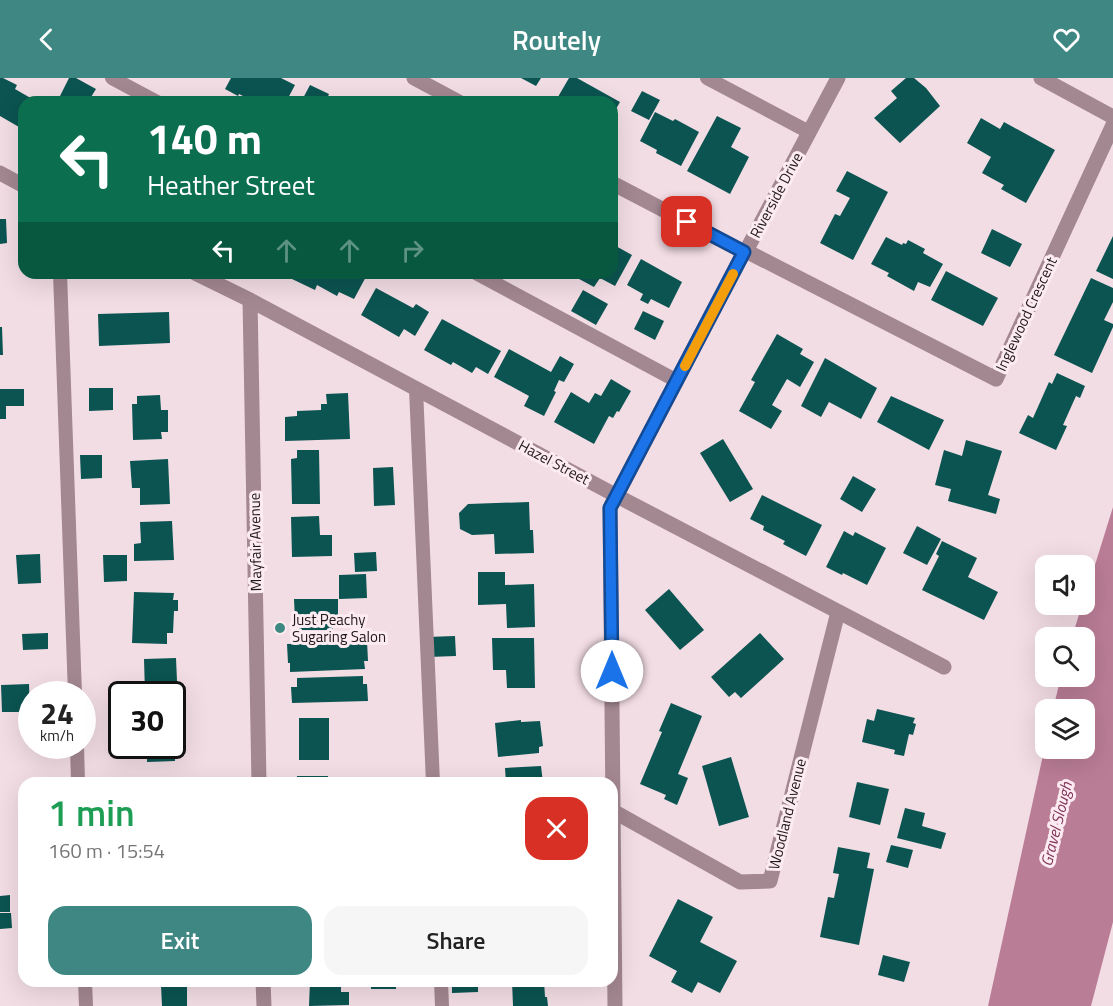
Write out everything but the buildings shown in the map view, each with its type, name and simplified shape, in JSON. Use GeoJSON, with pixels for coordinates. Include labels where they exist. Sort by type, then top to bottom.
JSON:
{"type":"FeatureCollection","features":[{"type":"Feature","properties":{"kind":"street"},"geometry":{"type":"LineString","coordinates":[[414,78],[448,96]]}},
{"type":"Feature","properties":{"kind":"street","name":"Riverside Drive"},"geometry":{"type":"LineString","coordinates":[[613,777],[610,508],[838,78]]}},
{"type":"Feature","properties":{"kind":"street"},"geometry":{"type":"LineString","coordinates":[[1041,78],[1113,117]]}},
{"type":"Feature","properties":{"kind":"street","name":"Inglewood Crescent"},"geometry":{"type":"LineString","coordinates":[[745,252],[996,379],[1113,125]]}},
{"type":"Feature","properties":{"kind":"street"},"geometry":{"type":"LineString","coordinates":[[0,173],[18,183]]}},
{"type":"Feature","properties":{"kind":"street"},"geometry":{"type":"LineString","coordinates":[[618,186],[745,252]]}},
{"type":"Feature","properties":{"kind":"street","name":"Hazel Street"},"geometry":{"type":"LineString","coordinates":[[207,279],[944,667]]}},
{"type":"Feature","properties":{"kind":"street","name":"Mayfair Avenue"},"geometry":{"type":"LineString","coordinates":[[250,300],[259,777]]}},
{"type":"Feature","properties":{"kind":"street","name":"Woodland Avenue"},"geometry":{"type":"LineString","coordinates":[[618,814],[740,882],[770,881],[838,612]]}},
{"type":"Feature","properties":{"kind":"street"},"geometry":{"type":"LineString","coordinates":[[263,987],[264,1006]]}},
{"type":"Feature","properties":{"kind":"street","name":"Riverside Drive"},"geometry":{"type":"LineString","coordinates":[[615,987],[615,1006]]}},
{"type":"Feature","properties":{"kind":"lane"},"geometry":{"type":"LineString","coordinates":[[112,78],[146,96]]}},
{"type":"Feature","properties":{"kind":"lane"},"geometry":{"type":"LineString","coordinates":[[707,78],[809,132]]}},
{"type":"Feature","properties":{"kind":"lane"},"geometry":{"type":"LineString","coordinates":[[60,279],[75,681]]}},
{"type":"Feature","properties":{"kind":"lane"},"geometry":{"type":"LineString","coordinates":[[487,279],[677,381]]}},
{"type":"Feature","properties":{"kind":"lane"},"geometry":{"type":"LineString","coordinates":[[416,389],[433,777]]}},
{"type":"Feature","properties":{"kind":"lane"},"geometry":{"type":"LineString","coordinates":[[77,759],[78,777]]}},
{"type":"Feature","properties":{"kind":"lane"},"geometry":{"type":"LineString","coordinates":[[85,987],[86,1006]]}},
{"type":"Feature","properties":{"kind":"lane"},"geometry":{"type":"LineString","coordinates":[[441,987],[442,1006]]}},
{"type":"Feature","properties":{"kind":"water","name":"Gravel Slough"},"geometry":{"type":"Polygon","coordinates":[[[1113,507],[1113,922],[1091,1006],[988,1006],[1042,759],[1095,759],[1095,699],[1056,699],[1058,687],[1095,687],[1095,627],[1075,627],[1079,615],[1095,615],[1095,565],[1113,507]]]}},
{"type":"Feature","properties":{"kind":"slow traffic"},"geometry":{"type":"LineString","coordinates":[[685,366],[733,274]]}},
{"type":"Feature","properties":{"kind":"place","name":"Just Peachy Sugaring Salon"},"geometry":{"type":"Point","coordinates":[280,628]}},
{"type":"Feature","properties":{"kind":"route"},"geometry":{"type":"LineString","coordinates":[[612,671],[610,508],[744,252],[687,222]]}}]}
